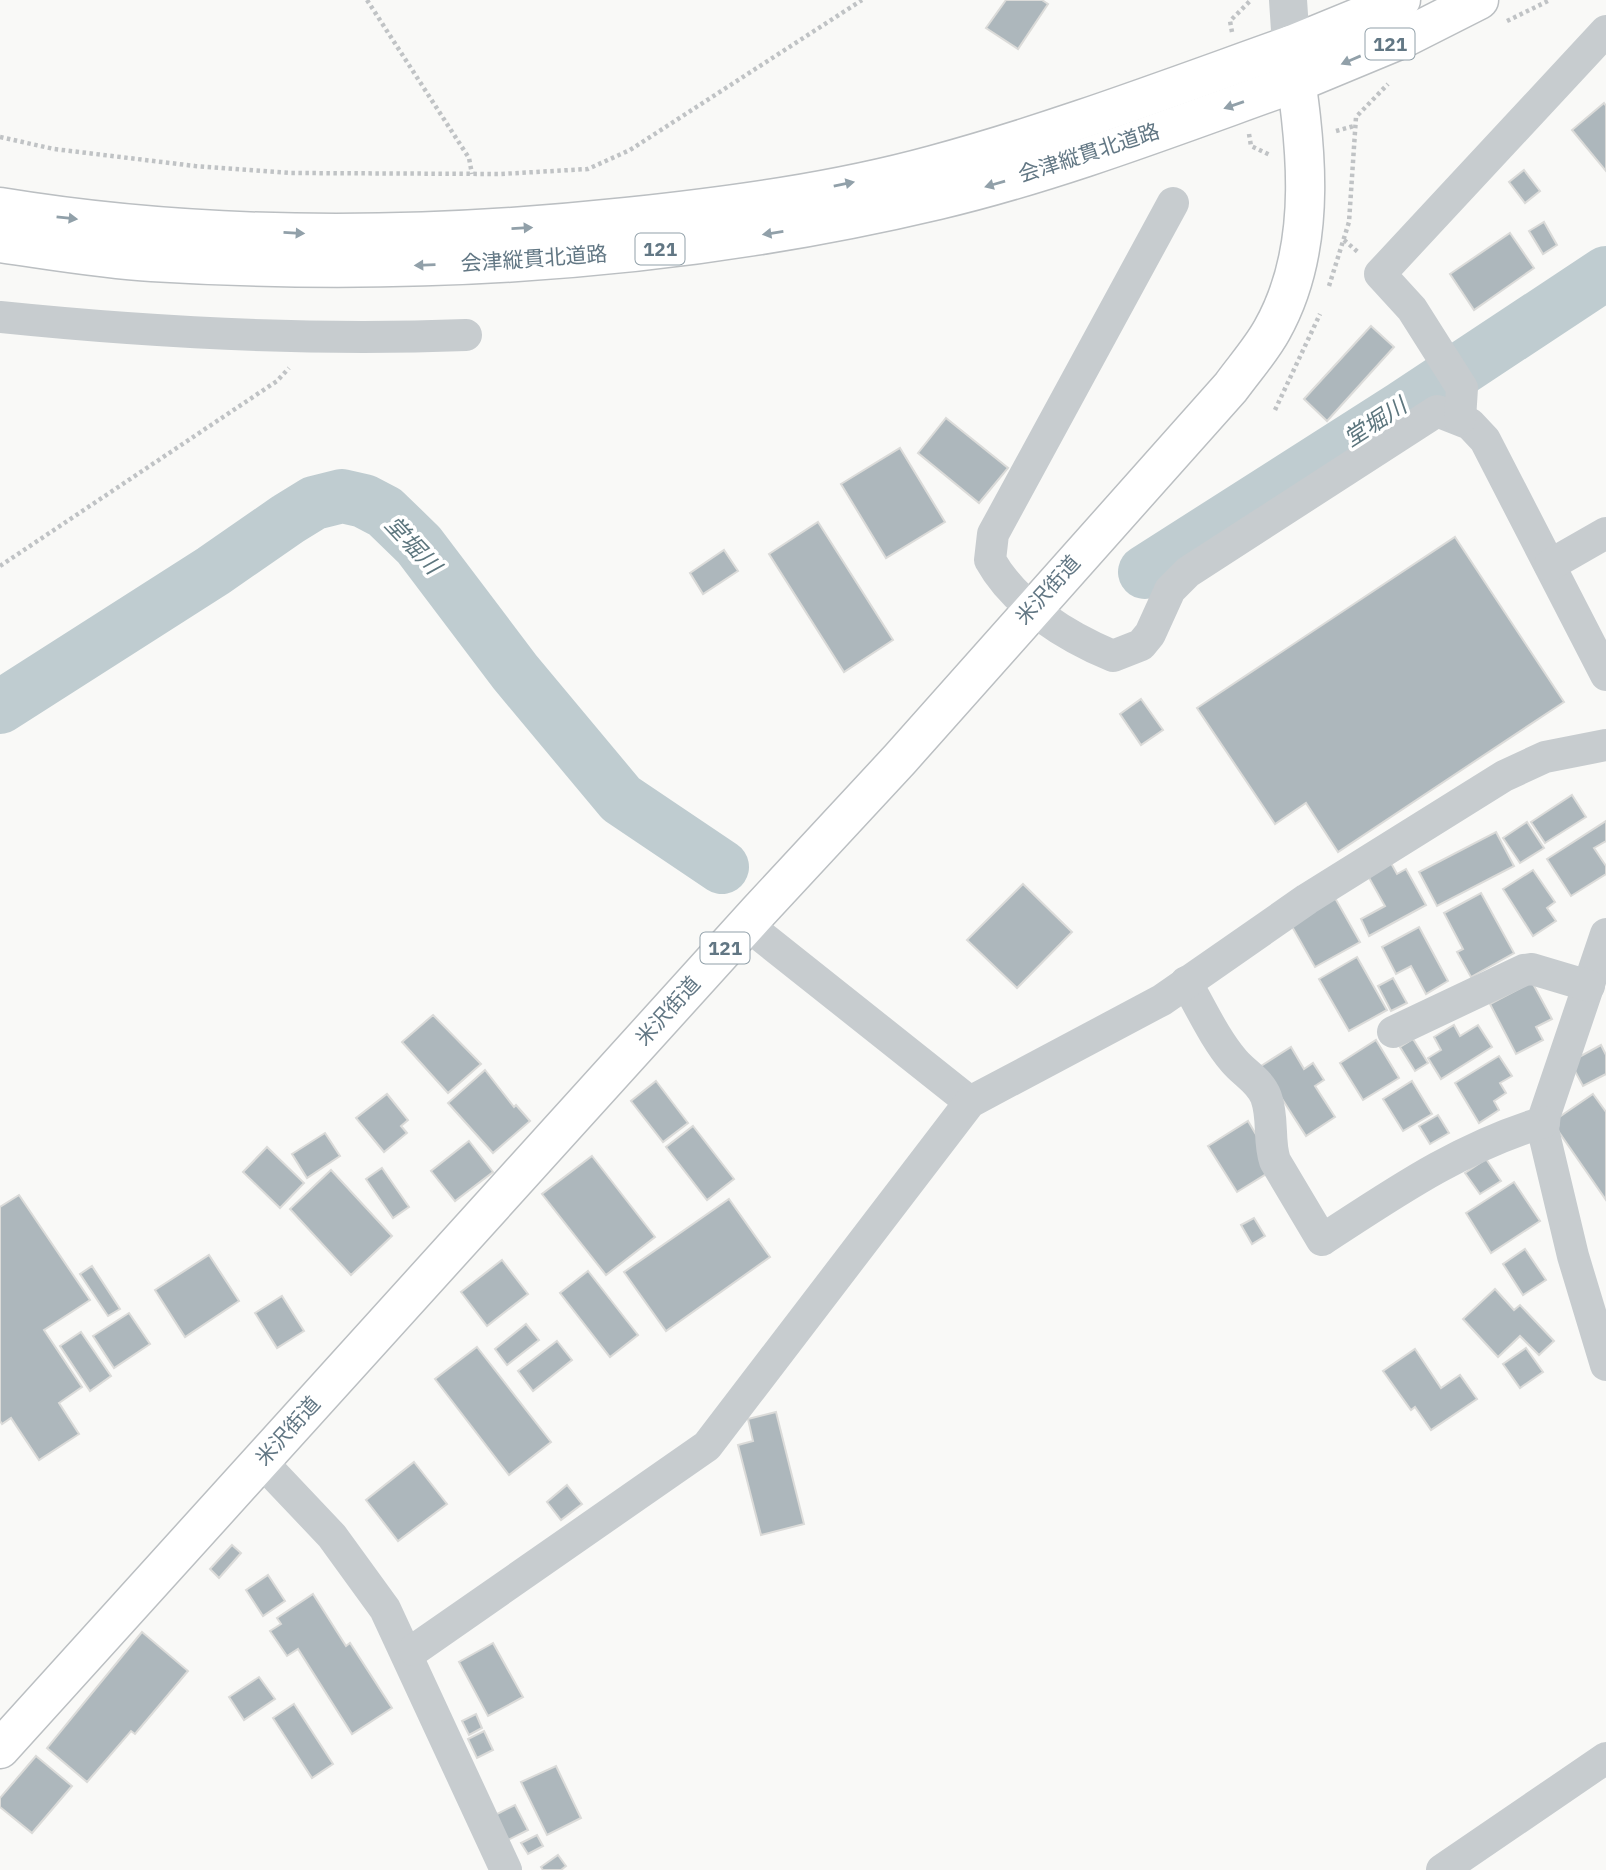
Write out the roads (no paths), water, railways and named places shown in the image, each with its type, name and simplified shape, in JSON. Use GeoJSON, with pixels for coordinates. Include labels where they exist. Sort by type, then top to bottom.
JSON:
{"type":"FeatureCollection","features":[{"type":"Feature","properties":{"kind":"highway","name":"121"},"geometry":{"type":"LineString","coordinates":[[1401,0],[1291,45],[1298,82],[1404,38],[1487,13]]}},
{"type":"Feature","properties":{"kind":"highway","name":"会津縦貫北道路"},"geometry":{"type":"LineString","coordinates":[[0,207],[116,223],[325,234],[526,228],[686,211],[803,193],[931,166],[1036,135],[1291,45]]}},
{"type":"Feature","properties":{"kind":"highway","name":"会津縦貫北道路"},"geometry":{"type":"LineString","coordinates":[[0,243],[148,262],[309,269],[524,262],[693,246],[811,227],[940,200],[1046,170],[1298,82]]}},
{"type":"Feature","properties":{"kind":"highway","name":"米沢街道"},"geometry":{"type":"LineString","coordinates":[[0,1749],[746,924],[900,759],[1032,607],[1231,387],[1272,331],[1290,289],[1301,247],[1305,140],[1298,82]]}},
{"type":"Feature","properties":{"kind":"street"},"geometry":{"type":"LineString","coordinates":[[1288,0],[1291,45]]}},
{"type":"Feature","properties":{"kind":"street"},"geometry":{"type":"LineString","coordinates":[[1606,32],[1380,274],[1412,309],[1444,360],[1461,403],[1485,440],[1606,675]]}},
{"type":"Feature","properties":{"kind":"street"},"geometry":{"type":"LineString","coordinates":[[1173,202],[990,542],[990,559],[996,571],[1032,607],[1086,646],[1113,656],[1141,645],[1150,634],[1170,590],[1188,572],[1437,411],[1461,403]]}},
{"type":"Feature","properties":{"kind":"street"},"geometry":{"type":"LineString","coordinates":[[0,317],[90,327],[302,338],[466,335]]}},
{"type":"Feature","properties":{"kind":"street"},"geometry":{"type":"LineString","coordinates":[[1550,565],[1606,533]]}},
{"type":"Feature","properties":{"kind":"street"},"geometry":{"type":"LineString","coordinates":[[414,1650],[707,1446],[970,1102],[1108,1030],[1504,776],[1545,757],[1606,745]]}},
{"type":"Feature","properties":{"kind":"street"},"geometry":{"type":"LineString","coordinates":[[746,924],[970,1102]]}},
{"type":"Feature","properties":{"kind":"street"},"geometry":{"type":"LineString","coordinates":[[1606,934],[1544,1122],[1545,1145],[1557,1196],[1606,1365]]}},
{"type":"Feature","properties":{"kind":"street"},"geometry":{"type":"LineString","coordinates":[[1393,1032],[1524,970],[1532,969],[1588,986]]}},
{"type":"Feature","properties":{"kind":"street"},"geometry":{"type":"LineString","coordinates":[[1186,982],[1235,1062],[1249,1072],[1265,1094],[1273,1130],[1270,1147],[1275,1161],[1322,1240],[1436,1167],[1498,1136],[1544,1122]]}},
{"type":"Feature","properties":{"kind":"street"},"geometry":{"type":"LineString","coordinates":[[261,1461],[332,1536],[385,1609],[506,1870]]}},
{"type":"Feature","properties":{"kind":"street"},"geometry":{"type":"LineString","coordinates":[[1442,1870],[1606,1758]]}},
{"type":"Feature","properties":{"kind":"waterway","name":"堂堀川"},"geometry":{"type":"LineString","coordinates":[[1145,572],[1402,408],[1606,273]]}},
{"type":"Feature","properties":{"kind":"waterway","name":"堂堀川"},"geometry":{"type":"LineString","coordinates":[[0,707],[213,571],[288,519],[314,503],[342,496],[364,501],[385,512],[419,545],[515,672],[621,799],[722,867]]}}]}
